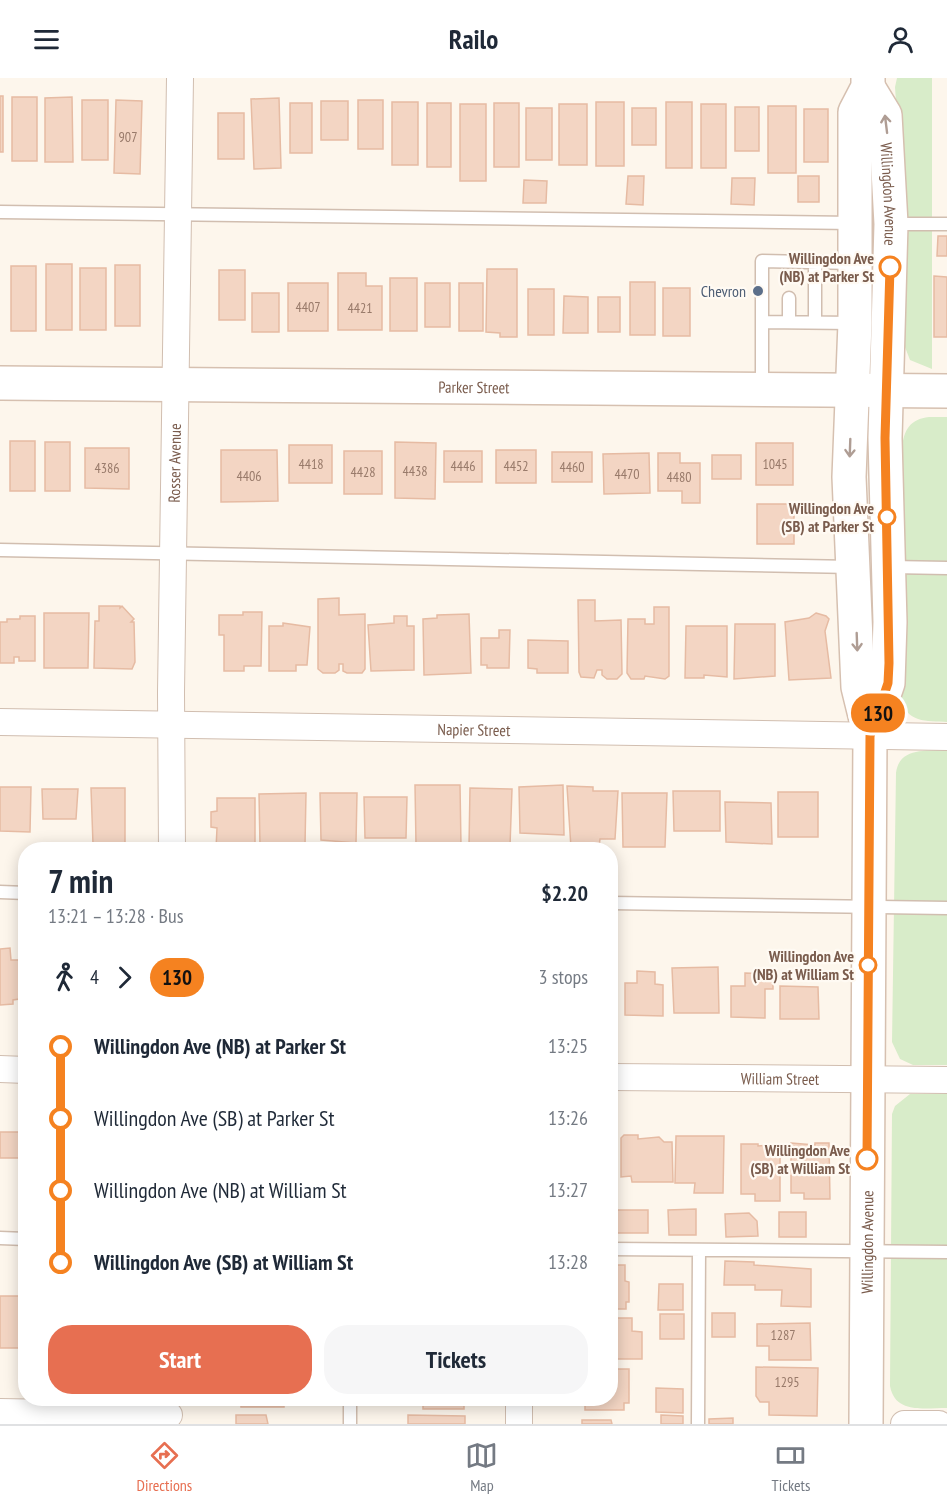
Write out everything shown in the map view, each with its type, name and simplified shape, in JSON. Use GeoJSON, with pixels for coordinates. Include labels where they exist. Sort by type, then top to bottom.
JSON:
{"type":"FeatureCollection","features":[{"type":"Feature","properties":{"kind":"main road","name":"Willingdon Avenue"},"geometry":{"type":"LineString","coordinates":[[866,1424],[870,736],[858,687],[849,477],[855,323],[855,112],[868,82]]}},
{"type":"Feature","properties":{"kind":"main road","name":"Willingdon Avenue"},"geometry":{"type":"LineString","coordinates":[[868,82],[885,115],[891,224],[885,438],[888,683],[870,736]]}},
{"type":"Feature","properties":{"kind":"main road","name":"Parker Street"},"geometry":{"type":"LineString","coordinates":[[0,383],[947,391]]}},
{"type":"Feature","properties":{"kind":"street","name":"Rosser Avenue"},"geometry":{"type":"LineString","coordinates":[[172,842],[173,553],[180,78]]}},
{"type":"Feature","properties":{"kind":"street","name":"Napier Street"},"geometry":{"type":"LineString","coordinates":[[0,722],[947,737]]}},
{"type":"Feature","properties":{"kind":"street"},"geometry":{"type":"LineString","coordinates":[[0,1069],[18,1070]]}},
{"type":"Feature","properties":{"kind":"street","name":"William Street"},"geometry":{"type":"LineString","coordinates":[[618,1077],[947,1080]]}},
{"type":"Feature","properties":{"kind":"street"},"geometry":{"type":"LineString","coordinates":[[519,1406],[519,1424]]}},
{"type":"Feature","properties":{"kind":"street"},"geometry":{"type":"LineString","coordinates":[[0,1412],[169,1412]]}},
{"type":"Feature","properties":{"kind":"street"},"geometry":{"type":"LineString","coordinates":[[904,1424],[939,1424]]}},
{"type":"Feature","properties":{"kind":"lane"},"geometry":{"type":"LineString","coordinates":[[0,212],[855,223]]}},
{"type":"Feature","properties":{"kind":"lane"},"geometry":{"type":"LineString","coordinates":[[891,224],[947,224]]}},
{"type":"Feature","properties":{"kind":"lane"},"geometry":{"type":"LineString","coordinates":[[762,389],[762,261],[789,266],[815,262],[855,263]]}},
{"type":"Feature","properties":{"kind":"lane"},"geometry":{"type":"LineString","coordinates":[[815,262],[815,322]]}},
{"type":"Feature","properties":{"kind":"lane"},"geometry":{"type":"LineString","coordinates":[[789,298],[789,322]]}},
{"type":"Feature","properties":{"kind":"lane"},"geometry":{"type":"LineString","coordinates":[[762,322],[855,323]]}},
{"type":"Feature","properties":{"kind":"lane"},"geometry":{"type":"LineString","coordinates":[[0,550],[854,567]]}},
{"type":"Feature","properties":{"kind":"lane"},"geometry":{"type":"LineString","coordinates":[[888,567],[947,568]]}},
{"type":"Feature","properties":{"kind":"lane"},"geometry":{"type":"LineString","coordinates":[[0,892],[18,892]]}},
{"type":"Feature","properties":{"kind":"lane"},"geometry":{"type":"LineString","coordinates":[[618,903],[947,908]]}},
{"type":"Feature","properties":{"kind":"lane"},"geometry":{"type":"LineString","coordinates":[[0,1238],[18,1239]]}},
{"type":"Feature","properties":{"kind":"lane"},"geometry":{"type":"LineString","coordinates":[[618,1249],[699,1252],[947,1252]]}},
{"type":"Feature","properties":{"kind":"lane"},"geometry":{"type":"LineString","coordinates":[[698,1424],[699,1252]]}},
{"type":"Feature","properties":{"kind":"lane"},"geometry":{"type":"LineString","coordinates":[[350,1406],[350,1424]]}},
{"type":"Feature","properties":{"kind":"green space"},"geometry":{"type":"Polygon","coordinates":[[[897,78],[932,78],[932,369],[910,360],[903,342],[903,207],[895,87],[897,78]]]}},
{"type":"Feature","properties":{"kind":"green space"},"geometry":{"type":"Polygon","coordinates":[[[947,417],[947,722],[925,721],[912,716],[907,712],[902,698],[906,576],[902,447],[904,435],[909,426],[917,420],[947,417]]]}},
{"type":"Feature","properties":{"kind":"green space"},"geometry":{"type":"Polygon","coordinates":[[[947,750],[947,1065],[913,1065],[900,1059],[892,1042],[896,773],[902,759],[908,755],[915,752],[947,750]]]}},
{"type":"Feature","properties":{"kind":"green space"},"geometry":{"type":"Polygon","coordinates":[[[910,1094],[947,1094],[947,1408],[912,1408],[904,1405],[893,1395],[890,1386],[892,1114],[895,1106],[910,1094]]]}},
{"type":"Feature","properties":{"kind":"building"},"geometry":{"type":"Polygon","coordinates":[[[0,96],[3,96],[3,152],[0,152],[0,96]]]}},
{"type":"Feature","properties":{"kind":"building"},"geometry":{"type":"Polygon","coordinates":[[[12,97],[37,97],[37,161],[12,161],[12,97]]]}},
{"type":"Feature","properties":{"kind":"building"},"geometry":{"type":"Polygon","coordinates":[[[72,97],[73,162],[45,162],[45,98],[72,97]]]}},
{"type":"Feature","properties":{"kind":"building"},"geometry":{"type":"Polygon","coordinates":[[[279,98],[281,168],[254,169],[251,99],[279,98]]]}},
{"type":"Feature","properties":{"kind":"building"},"geometry":{"type":"Polygon","coordinates":[[[82,100],[108,100],[108,160],[82,160],[82,100]]]}},
{"type":"Feature","properties":{"kind":"building"},"geometry":{"type":"Polygon","coordinates":[[[116,100],[142,101],[140,174],[114,173],[116,100]]]}},
{"type":"Feature","properties":{"kind":"building"},"geometry":{"type":"Polygon","coordinates":[[[358,100],[383,100],[383,149],[358,149],[358,100]]]}},
{"type":"Feature","properties":{"kind":"building"},"geometry":{"type":"Polygon","coordinates":[[[321,101],[348,101],[348,140],[321,140],[321,101]]]}},
{"type":"Feature","properties":{"kind":"building"},"geometry":{"type":"Polygon","coordinates":[[[392,102],[418,102],[418,165],[392,165],[392,102]]]}},
{"type":"Feature","properties":{"kind":"building"},"geometry":{"type":"Polygon","coordinates":[[[596,102],[624,102],[624,166],[596,166],[596,102]]]}},
{"type":"Feature","properties":{"kind":"building"},"geometry":{"type":"Polygon","coordinates":[[[666,102],[692,102],[692,168],[666,168],[666,102]]]}},
{"type":"Feature","properties":{"kind":"building"},"geometry":{"type":"Polygon","coordinates":[[[290,103],[312,103],[312,153],[290,153],[290,103]]]}},
{"type":"Feature","properties":{"kind":"building"},"geometry":{"type":"Polygon","coordinates":[[[427,103],[451,103],[451,167],[427,167],[427,103]]]}},
{"type":"Feature","properties":{"kind":"building"},"geometry":{"type":"Polygon","coordinates":[[[494,103],[519,103],[519,167],[494,167],[494,103]]]}},
{"type":"Feature","properties":{"kind":"building"},"geometry":{"type":"Polygon","coordinates":[[[460,104],[486,104],[486,181],[460,181],[460,104]]]}},
{"type":"Feature","properties":{"kind":"building"},"geometry":{"type":"Polygon","coordinates":[[[559,104],[587,104],[587,165],[559,165],[559,104]]]}},
{"type":"Feature","properties":{"kind":"building"},"geometry":{"type":"Polygon","coordinates":[[[701,104],[726,104],[726,168],[701,168],[701,104]]]}},
{"type":"Feature","properties":{"kind":"building"},"geometry":{"type":"Polygon","coordinates":[[[768,106],[796,106],[796,173],[768,173],[768,106]]]}},
{"type":"Feature","properties":{"kind":"building"},"geometry":{"type":"Polygon","coordinates":[[[735,107],[759,107],[759,151],[735,151],[735,107]]]}},
{"type":"Feature","properties":{"kind":"building"},"geometry":{"type":"Polygon","coordinates":[[[526,108],[552,108],[552,160],[526,160],[526,108]]]}},
{"type":"Feature","properties":{"kind":"building"},"geometry":{"type":"Polygon","coordinates":[[[632,108],[656,108],[656,145],[632,145],[632,108]]]}},
{"type":"Feature","properties":{"kind":"building"},"geometry":{"type":"Polygon","coordinates":[[[804,109],[828,109],[828,162],[804,162],[804,109]]]}},
{"type":"Feature","properties":{"kind":"building"},"geometry":{"type":"Polygon","coordinates":[[[218,113],[244,113],[244,159],[218,159],[218,113]]]}},
{"type":"Feature","properties":{"kind":"building"},"geometry":{"type":"Polygon","coordinates":[[[628,176],[644,176],[643,205],[626,204],[628,176]]]}},
{"type":"Feature","properties":{"kind":"building"},"geometry":{"type":"Polygon","coordinates":[[[798,176],[819,176],[819,202],[798,202],[798,176]]]}},
{"type":"Feature","properties":{"kind":"building"},"geometry":{"type":"Polygon","coordinates":[[[732,178],[755,178],[754,205],[731,204],[732,178]]]}},
{"type":"Feature","properties":{"kind":"building"},"geometry":{"type":"Polygon","coordinates":[[[524,180],[547,181],[546,203],[523,203],[524,180]]]}},
{"type":"Feature","properties":{"kind":"building"},"geometry":{"type":"Polygon","coordinates":[[[938,236],[947,236],[947,256],[937,256],[938,236]]]}},
{"type":"Feature","properties":{"kind":"building"},"geometry":{"type":"Polygon","coordinates":[[[46,264],[72,264],[72,330],[46,330],[46,264]]]}},
{"type":"Feature","properties":{"kind":"building"},"geometry":{"type":"Polygon","coordinates":[[[115,265],[140,265],[140,326],[115,326],[115,265]]]}},
{"type":"Feature","properties":{"kind":"building"},"geometry":{"type":"Polygon","coordinates":[[[11,266],[36,266],[36,331],[11,331],[11,266]]]}},
{"type":"Feature","properties":{"kind":"building"},"geometry":{"type":"Polygon","coordinates":[[[80,268],[106,268],[106,330],[80,330],[80,268]]]}},
{"type":"Feature","properties":{"kind":"building"},"geometry":{"type":"Polygon","coordinates":[[[487,269],[517,269],[517,337],[500,337],[500,333],[486,332],[487,269]]]}},
{"type":"Feature","properties":{"kind":"building"},"geometry":{"type":"Polygon","coordinates":[[[219,270],[245,270],[245,320],[219,320],[219,270]]]}},
{"type":"Feature","properties":{"kind":"building"},"geometry":{"type":"Polygon","coordinates":[[[338,273],[366,273],[366,286],[382,286],[382,330],[338,330],[338,273]]]}},
{"type":"Feature","properties":{"kind":"building"},"geometry":{"type":"Polygon","coordinates":[[[934,276],[947,277],[947,337],[934,337],[934,276]]]}},
{"type":"Feature","properties":{"kind":"building"},"geometry":{"type":"Polygon","coordinates":[[[390,278],[417,278],[417,331],[390,331],[390,278]]]}},
{"type":"Feature","properties":{"kind":"building"},"geometry":{"type":"Polygon","coordinates":[[[630,282],[655,282],[655,335],[630,335],[630,282]]]}},
{"type":"Feature","properties":{"kind":"building"},"geometry":{"type":"Polygon","coordinates":[[[288,283],[328,283],[328,331],[288,331],[288,283]]]}},
{"type":"Feature","properties":{"kind":"building"},"geometry":{"type":"Polygon","coordinates":[[[425,283],[450,283],[450,327],[425,327],[425,283]]]}},
{"type":"Feature","properties":{"kind":"building"},"geometry":{"type":"Polygon","coordinates":[[[459,283],[483,283],[483,331],[459,331],[459,283]]]}},
{"type":"Feature","properties":{"kind":"building"},"geometry":{"type":"Polygon","coordinates":[[[663,288],[690,288],[690,336],[663,336],[663,288]]]}},
{"type":"Feature","properties":{"kind":"building"},"geometry":{"type":"Polygon","coordinates":[[[528,289],[554,289],[554,335],[528,335],[528,289]]]}},
{"type":"Feature","properties":{"kind":"building"},"geometry":{"type":"Polygon","coordinates":[[[252,293],[279,293],[279,332],[252,332],[252,293]]]}},
{"type":"Feature","properties":{"kind":"building"},"geometry":{"type":"Polygon","coordinates":[[[564,296],[588,297],[588,333],[563,333],[564,296]]]}},
{"type":"Feature","properties":{"kind":"building"},"geometry":{"type":"Polygon","coordinates":[[[598,297],[620,297],[620,332],[598,332],[598,297]]]}},
{"type":"Feature","properties":{"kind":"building"},"geometry":{"type":"Polygon","coordinates":[[[10,441],[35,441],[35,491],[10,491],[10,441]]]}},
{"type":"Feature","properties":{"kind":"building"},"geometry":{"type":"Polygon","coordinates":[[[45,442],[70,442],[70,491],[45,491],[45,442]]]}},
{"type":"Feature","properties":{"kind":"building"},"geometry":{"type":"Polygon","coordinates":[[[395,442],[436,443],[435,499],[395,498],[395,442]]]}},
{"type":"Feature","properties":{"kind":"building"},"geometry":{"type":"Polygon","coordinates":[[[756,443],[793,443],[793,485],[756,485],[756,443]]]}},
{"type":"Feature","properties":{"kind":"building"},"geometry":{"type":"Polygon","coordinates":[[[289,445],[332,445],[332,483],[289,483],[289,445]]]}},
{"type":"Feature","properties":{"kind":"building"},"geometry":{"type":"Polygon","coordinates":[[[85,448],[129,448],[129,489],[85,488],[85,448]]]}},
{"type":"Feature","properties":{"kind":"building"},"geometry":{"type":"Polygon","coordinates":[[[221,450],[277,450],[278,501],[221,502],[221,450]]]}},
{"type":"Feature","properties":{"kind":"building"},"geometry":{"type":"Polygon","coordinates":[[[496,450],[536,450],[536,483],[496,483],[496,450]]]}},
{"type":"Feature","properties":{"kind":"building"},"geometry":{"type":"Polygon","coordinates":[[[344,451],[382,451],[382,494],[344,494],[344,451]]]}},
{"type":"Feature","properties":{"kind":"building"},"geometry":{"type":"Polygon","coordinates":[[[444,451],[482,451],[482,482],[444,482],[444,451]]]}},
{"type":"Feature","properties":{"kind":"building"},"geometry":{"type":"Polygon","coordinates":[[[552,452],[592,452],[592,482],[552,482],[552,452]]]}},
{"type":"Feature","properties":{"kind":"building"},"geometry":{"type":"Polygon","coordinates":[[[649,453],[650,493],[604,494],[603,454],[649,453]]]}},
{"type":"Feature","properties":{"kind":"building"},"geometry":{"type":"Polygon","coordinates":[[[658,453],[680,453],[680,463],[700,463],[700,503],[682,503],[682,491],[658,491],[658,453]]]}},
{"type":"Feature","properties":{"kind":"building"},"geometry":{"type":"Polygon","coordinates":[[[712,455],[741,455],[741,479],[712,479],[712,455]]]}},
{"type":"Feature","properties":{"kind":"building"},"geometry":{"type":"Polygon","coordinates":[[[757,504],[794,504],[794,544],[757,544],[757,504]]]}},
{"type":"Feature","properties":{"kind":"building"},"geometry":{"type":"Polygon","coordinates":[[[339,598],[339,615],[365,614],[365,669],[362,673],[347,673],[343,671],[343,664],[339,664],[339,670],[335,673],[323,673],[318,669],[318,599],[339,598]]]}},
{"type":"Feature","properties":{"kind":"building"},"geometry":{"type":"Polygon","coordinates":[[[578,600],[595,600],[595,621],[621,620],[622,674],[617,679],[607,679],[602,675],[602,670],[597,670],[594,678],[581,677],[579,672],[578,600]]]}},
{"type":"Feature","properties":{"kind":"building"},"geometry":{"type":"Polygon","coordinates":[[[99,606],[120,606],[120,608],[122,606],[134,619],[131,622],[134,622],[135,662],[132,669],[94,668],[95,621],[99,621],[99,606]]]}},
{"type":"Feature","properties":{"kind":"building"},"geometry":{"type":"Polygon","coordinates":[[[654,607],[669,607],[669,676],[665,679],[645,676],[644,679],[631,679],[627,673],[628,619],[645,619],[645,624],[654,624],[654,607]]]}},
{"type":"Feature","properties":{"kind":"building"},"geometry":{"type":"Polygon","coordinates":[[[243,612],[262,612],[261,666],[244,666],[244,671],[224,671],[224,635],[219,635],[219,615],[243,615],[243,612]]]}},
{"type":"Feature","properties":{"kind":"building"},"geometry":{"type":"Polygon","coordinates":[[[44,613],[89,613],[88,668],[44,668],[44,613]]]}},
{"type":"Feature","properties":{"kind":"building"},"geometry":{"type":"Polygon","coordinates":[[[816,613],[829,619],[825,631],[831,678],[789,680],[785,622],[809,618],[816,613]]]}},
{"type":"Feature","properties":{"kind":"building"},"geometry":{"type":"Polygon","coordinates":[[[469,614],[471,673],[424,675],[423,619],[437,618],[437,615],[469,614]]]}},
{"type":"Feature","properties":{"kind":"building"},"geometry":{"type":"Polygon","coordinates":[[[20,616],[35,616],[35,661],[19,661],[19,657],[14,657],[14,663],[0,663],[0,622],[7,622],[7,619],[20,619],[20,616]]]}},
{"type":"Feature","properties":{"kind":"building"},"geometry":{"type":"Polygon","coordinates":[[[394,616],[407,616],[407,626],[414,626],[414,670],[371,671],[368,625],[394,623],[394,616]]]}},
{"type":"Feature","properties":{"kind":"building"},"geometry":{"type":"Polygon","coordinates":[[[283,623],[310,627],[307,665],[296,665],[296,671],[269,671],[269,626],[283,626],[283,623]]]}},
{"type":"Feature","properties":{"kind":"building"},"geometry":{"type":"Polygon","coordinates":[[[735,624],[775,624],[775,676],[734,679],[735,624]]]}},
{"type":"Feature","properties":{"kind":"building"},"geometry":{"type":"Polygon","coordinates":[[[686,626],[727,626],[727,677],[704,675],[704,678],[685,678],[686,626]]]}},
{"type":"Feature","properties":{"kind":"building"},"geometry":{"type":"Polygon","coordinates":[[[499,630],[510,630],[509,668],[487,668],[487,665],[481,665],[481,638],[499,638],[499,630]]]}},
{"type":"Feature","properties":{"kind":"building"},"geometry":{"type":"Polygon","coordinates":[[[528,640],[568,641],[568,673],[537,673],[537,669],[528,668],[528,640]]]}},
{"type":"Feature","properties":{"kind":"building"},"geometry":{"type":"Polygon","coordinates":[[[415,785],[460,785],[461,842],[416,842],[415,785]]]}},
{"type":"Feature","properties":{"kind":"building"},"geometry":{"type":"Polygon","coordinates":[[[563,785],[564,835],[520,833],[519,787],[563,785]]]}},
{"type":"Feature","properties":{"kind":"building"},"geometry":{"type":"Polygon","coordinates":[[[567,786],[593,787],[593,791],[618,791],[615,839],[600,839],[600,842],[571,842],[567,786]]]}},
{"type":"Feature","properties":{"kind":"building"},"geometry":{"type":"Polygon","coordinates":[[[0,787],[31,787],[30,832],[0,831],[0,787]]]}},
{"type":"Feature","properties":{"kind":"building"},"geometry":{"type":"Polygon","coordinates":[[[91,788],[125,788],[125,842],[93,842],[91,788]]]}},
{"type":"Feature","properties":{"kind":"building"},"geometry":{"type":"Polygon","coordinates":[[[470,788],[512,789],[510,842],[469,842],[470,788]]]}},
{"type":"Feature","properties":{"kind":"building"},"geometry":{"type":"Polygon","coordinates":[[[42,789],[78,789],[76,819],[43,819],[42,789]]]}},
{"type":"Feature","properties":{"kind":"building"},"geometry":{"type":"Polygon","coordinates":[[[673,791],[720,791],[720,831],[674,831],[673,791]]]}},
{"type":"Feature","properties":{"kind":"building"},"geometry":{"type":"Polygon","coordinates":[[[778,792],[818,792],[818,837],[778,837],[778,792]]]}},
{"type":"Feature","properties":{"kind":"building"},"geometry":{"type":"Polygon","coordinates":[[[306,793],[305,842],[260,842],[259,794],[306,793]]]}},
{"type":"Feature","properties":{"kind":"building"},"geometry":{"type":"Polygon","coordinates":[[[320,793],[357,793],[356,842],[321,840],[320,793]]]}},
{"type":"Feature","properties":{"kind":"building"},"geometry":{"type":"Polygon","coordinates":[[[622,793],[667,793],[665,847],[623,847],[622,793]]]}},
{"type":"Feature","properties":{"kind":"building"},"geometry":{"type":"Polygon","coordinates":[[[364,797],[407,797],[406,838],[365,838],[364,797]]]}},
{"type":"Feature","properties":{"kind":"building"},"geometry":{"type":"Polygon","coordinates":[[[217,798],[255,798],[255,842],[216,842],[217,828],[211,827],[211,812],[217,811],[217,798]]]}},
{"type":"Feature","properties":{"kind":"building"},"geometry":{"type":"Polygon","coordinates":[[[725,802],[771,803],[772,844],[726,842],[725,802]]]}},
{"type":"Feature","properties":{"kind":"building"},"geometry":{"type":"Polygon","coordinates":[[[10,948],[11,960],[18,960],[18,999],[13,1000],[13,1004],[0,1005],[0,949],[10,948]]]}},
{"type":"Feature","properties":{"kind":"building"},"geometry":{"type":"Polygon","coordinates":[[[718,967],[719,1013],[674,1013],[672,968],[718,967]]]}},
{"type":"Feature","properties":{"kind":"building"},"geometry":{"type":"Polygon","coordinates":[[[637,971],[655,972],[655,984],[663,985],[663,1016],[625,1015],[625,983],[637,983],[637,971]]]}},
{"type":"Feature","properties":{"kind":"building"},"geometry":{"type":"Polygon","coordinates":[[[745,973],[773,974],[773,989],[765,989],[765,1018],[731,1017],[731,986],[745,986],[745,973]]]}},
{"type":"Feature","properties":{"kind":"building"},"geometry":{"type":"Polygon","coordinates":[[[780,986],[818,987],[819,1019],[780,1019],[780,986]]]}},
{"type":"Feature","properties":{"kind":"building"},"geometry":{"type":"Polygon","coordinates":[[[0,1132],[18,1132],[18,1158],[0,1158],[0,1132]]]}},
{"type":"Feature","properties":{"kind":"building"},"geometry":{"type":"Polygon","coordinates":[[[624,1135],[638,1135],[638,1139],[659,1137],[664,1142],[672,1142],[673,1182],[632,1182],[631,1176],[621,1177],[621,1138],[624,1135]]]}},
{"type":"Feature","properties":{"kind":"building"},"geometry":{"type":"Polygon","coordinates":[[[676,1136],[724,1136],[723,1193],[694,1193],[695,1183],[675,1183],[676,1136]]]}},
{"type":"Feature","properties":{"kind":"building"},"geometry":{"type":"Polygon","coordinates":[[[791,1143],[815,1145],[815,1143],[829,1143],[830,1199],[804,1199],[804,1193],[791,1193],[791,1143]]]}},
{"type":"Feature","properties":{"kind":"building"},"geometry":{"type":"Polygon","coordinates":[[[741,1144],[758,1144],[758,1146],[780,1144],[780,1201],[755,1201],[755,1194],[741,1194],[741,1144]]]}},
{"type":"Feature","properties":{"kind":"building"},"geometry":{"type":"Polygon","coordinates":[[[696,1209],[696,1235],[669,1235],[668,1210],[696,1209]]]}},
{"type":"Feature","properties":{"kind":"building"},"geometry":{"type":"Polygon","coordinates":[[[618,1210],[648,1210],[648,1233],[618,1233],[618,1210]]]}},
{"type":"Feature","properties":{"kind":"building"},"geometry":{"type":"Polygon","coordinates":[[[779,1212],[806,1212],[806,1237],[779,1237],[779,1212]]]}},
{"type":"Feature","properties":{"kind":"building"},"geometry":{"type":"Polygon","coordinates":[[[749,1213],[757,1221],[758,1236],[726,1237],[725,1214],[749,1213]]]}},
{"type":"Feature","properties":{"kind":"building"},"geometry":{"type":"Polygon","coordinates":[[[725,1261],[811,1269],[811,1307],[781,1306],[782,1290],[755,1290],[755,1285],[724,1285],[725,1261]]]}},
{"type":"Feature","properties":{"kind":"building"},"geometry":{"type":"Polygon","coordinates":[[[618,1265],[625,1265],[625,1281],[629,1282],[629,1302],[626,1302],[626,1309],[618,1309],[618,1265]]]}},
{"type":"Feature","properties":{"kind":"building"},"geometry":{"type":"Polygon","coordinates":[[[659,1284],[683,1284],[683,1310],[658,1310],[659,1284]]]}},
{"type":"Feature","properties":{"kind":"building"},"geometry":{"type":"Polygon","coordinates":[[[0,1296],[18,1296],[18,1348],[0,1348],[0,1296]]]}},
{"type":"Feature","properties":{"kind":"building"},"geometry":{"type":"Polygon","coordinates":[[[712,1313],[735,1313],[735,1337],[712,1337],[712,1313]]]}},
{"type":"Feature","properties":{"kind":"building"},"geometry":{"type":"Polygon","coordinates":[[[660,1314],[684,1314],[684,1339],[660,1339],[660,1314]]]}},
{"type":"Feature","properties":{"kind":"building"},"geometry":{"type":"Polygon","coordinates":[[[618,1318],[632,1318],[632,1331],[642,1332],[642,1359],[618,1359],[618,1318]]]}},
{"type":"Feature","properties":{"kind":"building"},"geometry":{"type":"Polygon","coordinates":[[[810,1323],[811,1360],[769,1360],[769,1346],[757,1346],[757,1324],[810,1323]]]}},
{"type":"Feature","properties":{"kind":"building"},"geometry":{"type":"Polygon","coordinates":[[[756,1367],[818,1368],[817,1416],[769,1415],[769,1402],[760,1402],[756,1396],[756,1367]]]}},
{"type":"Feature","properties":{"kind":"building"},"geometry":{"type":"Polygon","coordinates":[[[618,1369],[629,1369],[629,1403],[624,1403],[624,1410],[585,1410],[585,1406],[618,1406],[618,1369]]]}},
{"type":"Feature","properties":{"kind":"building"},"geometry":{"type":"Polygon","coordinates":[[[656,1388],[683,1389],[683,1413],[656,1412],[656,1388]]]}},
{"type":"Feature","properties":{"kind":"building"},"geometry":{"type":"Polygon","coordinates":[[[241,1406],[284,1406],[284,1407],[241,1406]]]}},
{"type":"Feature","properties":{"kind":"building"},"geometry":{"type":"Polygon","coordinates":[[[423,1406],[464,1406],[464,1409],[423,1409],[423,1406]]]}},
{"type":"Feature","properties":{"kind":"building"},"geometry":{"type":"Polygon","coordinates":[[[236,1415],[266,1415],[268,1424],[236,1424],[236,1415]]]}},
{"type":"Feature","properties":{"kind":"building"},"geometry":{"type":"Polygon","coordinates":[[[408,1415],[465,1416],[465,1424],[408,1424],[408,1415]]]}},
{"type":"Feature","properties":{"kind":"building"},"geometry":{"type":"Polygon","coordinates":[[[661,1415],[683,1416],[683,1424],[661,1424],[661,1415]]]}},
{"type":"Feature","properties":{"kind":"building"},"geometry":{"type":"Polygon","coordinates":[[[733,1418],[733,1424],[709,1424],[709,1419],[733,1418]]]}},
{"type":"Feature","properties":{"kind":"building"},"geometry":{"type":"Polygon","coordinates":[[[582,1420],[611,1420],[612,1424],[582,1424],[582,1420]]]}},
{"type":"Feature","properties":{"kind":"bus line","name":"130"},"geometry":{"type":"LineString","coordinates":[[867,1159],[870,736],[888,683],[889,663],[885,438],[890,267]]}},
{"type":"Feature","properties":{"kind":"place","name":"Willingdon Ave (NB) at Parker St"},"geometry":{"type":"Point","coordinates":[890,267]}},
{"type":"Feature","properties":{"kind":"place","name":"Chevron"},"geometry":{"type":"Point","coordinates":[758,291]}},
{"type":"Feature","properties":{"kind":"place","name":"Willingdon Ave (SB) at Parker St"},"geometry":{"type":"Point","coordinates":[887,517]}},
{"type":"Feature","properties":{"kind":"place","name":"Willingdon Ave (NB) at William St"},"geometry":{"type":"Point","coordinates":[868,965]}},
{"type":"Feature","properties":{"kind":"place","name":"Willingdon Ave (SB) at William St"},"geometry":{"type":"Point","coordinates":[867,1159]}}]}
